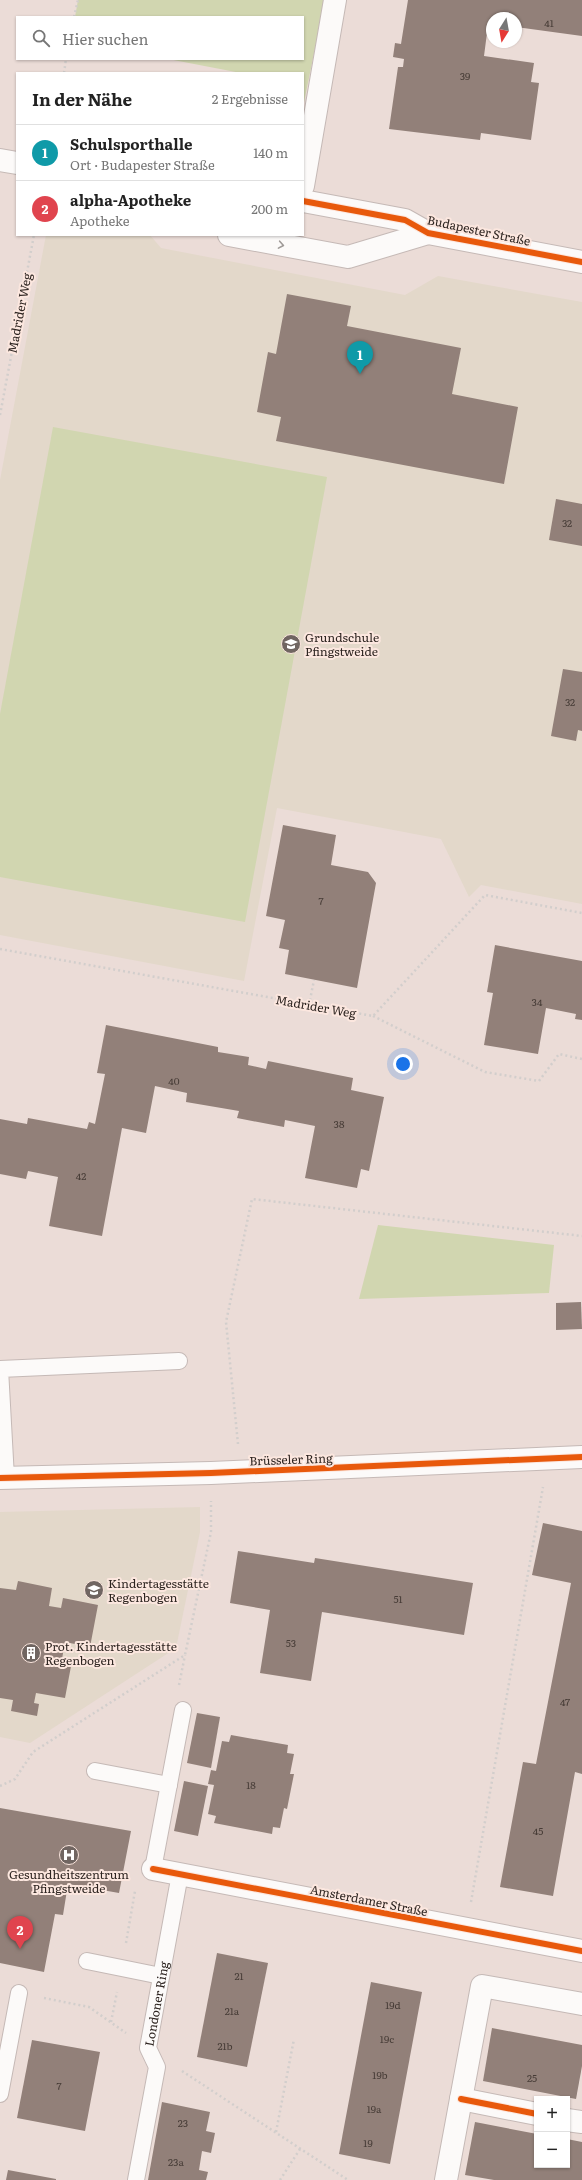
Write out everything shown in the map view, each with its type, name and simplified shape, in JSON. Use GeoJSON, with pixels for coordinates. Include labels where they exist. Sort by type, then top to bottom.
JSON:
{"type":"FeatureCollection","features":[{"type":"Feature","properties":{"kind":"street"},"geometry":{"type":"LineString","coordinates":[[304,180],[335,0]]}},
{"type":"Feature","properties":{"kind":"street"},"geometry":{"type":"LineString","coordinates":[[0,160],[16,163]]}},
{"type":"Feature","properties":{"kind":"street","name":"Budapester Straße"},"geometry":{"type":"LineString","coordinates":[[304,201],[405,220],[428,233],[582,262]]}},
{"type":"Feature","properties":{"kind":"street","name":"Budapester Straße"},"geometry":{"type":"LineString","coordinates":[[234,236],[348,257],[428,233]]}},
{"type":"Feature","properties":{"kind":"street","name":"Brüsseler Ring"},"geometry":{"type":"LineString","coordinates":[[3,1478],[241,1472],[582,1457]]}},
{"type":"Feature","properties":{"kind":"street","name":"Amsterdamer Straße"},"geometry":{"type":"LineString","coordinates":[[153,1869],[582,1951]]}},
{"type":"Feature","properties":{"kind":"street"},"geometry":{"type":"LineString","coordinates":[[446,2180],[482,1986],[582,2004]]}},
{"type":"Feature","properties":{"kind":"street"},"geometry":{"type":"LineString","coordinates":[[461,2099],[534,2113]]}},
{"type":"Feature","properties":{"kind":"street"},"geometry":{"type":"LineString","coordinates":[[570,2120],[582,2122]]}},
{"type":"Feature","properties":{"kind":"lane"},"geometry":{"type":"LineString","coordinates":[[3,1478],[0,1369],[179,1361]]}},
{"type":"Feature","properties":{"kind":"lane","name":"Amsterdamer Straße"},"geometry":{"type":"LineString","coordinates":[[153,1869],[183,1710]]}},
{"type":"Feature","properties":{"kind":"lane"},"geometry":{"type":"LineString","coordinates":[[95,1772],[169,1785]]}},
{"type":"Feature","properties":{"kind":"lane","name":"Londoner Ring"},"geometry":{"type":"LineString","coordinates":[[136,2180],[157,2067],[148,2048],[180,1874]]}},
{"type":"Feature","properties":{"kind":"lane"},"geometry":{"type":"LineString","coordinates":[[87,1961],[161,1976]]}},
{"type":"Feature","properties":{"kind":"lane"},"geometry":{"type":"LineString","coordinates":[[0,2094],[19,1993]]}},
{"type":"Feature","properties":{"kind":"path"},"geometry":{"type":"LineString","coordinates":[[74,16],[78,0]]}},
{"type":"Feature","properties":{"kind":"path"},"geometry":{"type":"LineString","coordinates":[[64,72],[66,60]]}},
{"type":"Feature","properties":{"kind":"path"},"geometry":{"type":"LineString","coordinates":[[309,1005],[314,980]]}},
{"type":"Feature","properties":{"kind":"path"},"geometry":{"type":"LineString","coordinates":[[373,1016],[485,1072],[539,1081],[559,1054],[582,1059]]}},
{"type":"Feature","properties":{"kind":"path"},"geometry":{"type":"LineString","coordinates":[[241,1472],[226,1322],[252,1199],[582,1236]]}},
{"type":"Feature","properties":{"kind":"path"},"geometry":{"type":"LineString","coordinates":[[467,1930],[547,1459]]}},
{"type":"Feature","properties":{"kind":"path"},"geometry":{"type":"LineString","coordinates":[[183,1710],[177,1695],[211,1532],[211,1473]]}},
{"type":"Feature","properties":{"kind":"path"},"geometry":{"type":"LineString","coordinates":[[0,1786],[15,1778],[33,1752],[185,1655]]}},
{"type":"Feature","properties":{"kind":"path"},"geometry":{"type":"LineString","coordinates":[[276,2132],[294,2039]]}},
{"type":"Feature","properties":{"kind":"path"},"geometry":{"type":"LineString","coordinates":[[280,2180],[300,2149]]}},
{"type":"Feature","properties":{"kind":"shaded area","name":"Grundschule Pfingstweide"},"geometry":{"type":"Polygon","coordinates":[[[46,236],[151,236],[161,248],[405,295],[438,276],[582,302],[582,904],[481,885],[469,897],[441,839],[277,808],[244,981],[0,935],[0,480],[46,236]]]}},
{"type":"Feature","properties":{"kind":"shaded area","name":"Kindertagesstätte Regenbogen"},"geometry":{"type":"Polygon","coordinates":[[[200,1507],[200,1532],[176,1648],[30,1743],[0,1737],[0,1512],[200,1507]]]}},
{"type":"Feature","properties":{"kind":"green space"},"geometry":{"type":"Polygon","coordinates":[[[78,0],[325,0],[304,102],[304,72],[236,72],[173,60],[304,60],[304,16],[75,16],[78,0]]]}},
{"type":"Feature","properties":{"kind":"green space"},"geometry":{"type":"Polygon","coordinates":[[[53,427],[327,477],[245,922],[0,877],[0,714],[53,427]]]}},
{"type":"Feature","properties":{"kind":"green space"},"geometry":{"type":"Polygon","coordinates":[[[378,1225],[554,1245],[549,1293],[359,1299],[378,1225]]]}},
{"type":"Feature","properties":{"kind":"building"},"geometry":{"type":"Polygon","coordinates":[[[408,0],[582,0],[582,36],[522,28],[522,12],[486,12],[486,41],[484,56],[534,63],[531,82],[539,83],[531,140],[481,133],[480,140],[389,129],[398,67],[403,67],[404,59],[393,57],[395,43],[401,44],[408,0]]]}},
{"type":"Feature","properties":{"kind":"building"},"geometry":{"type":"Polygon","coordinates":[[[287,294],[351,306],[347,326],[461,348],[452,394],[518,407],[504,484],[276,441],[281,417],[257,412],[268,352],[276,354],[287,294]]]}},
{"type":"Feature","properties":{"kind":"building"},"geometry":{"type":"Polygon","coordinates":[[[556,499],[582,504],[582,546],[549,540],[556,499]]]}},
{"type":"Feature","properties":{"kind":"building"},"geometry":{"type":"Polygon","coordinates":[[[563,669],[582,672],[582,731],[578,730],[576,741],[551,736],[563,669]]]}},
{"type":"Feature","properties":{"kind":"building"},"geometry":{"type":"Polygon","coordinates":[[[283,825],[336,835],[331,865],[368,872],[376,883],[357,988],[285,974],[289,950],[279,948],[285,920],[266,916],[283,825]]]}},
{"type":"Feature","properties":{"kind":"building"},"geometry":{"type":"Polygon","coordinates":[[[495,945],[582,961],[582,1020],[575,1019],[576,1014],[546,1008],[538,1054],[484,1045],[493,993],[487,992],[495,945]]]}},
{"type":"Feature","properties":{"kind":"building"},"geometry":{"type":"Polygon","coordinates":[[[106,1025],[218,1047],[218,1052],[249,1057],[248,1065],[266,1069],[268,1061],[353,1078],[351,1090],[384,1097],[369,1171],[361,1169],[357,1188],[305,1178],[315,1126],[285,1120],[284,1127],[237,1118],[239,1111],[186,1102],[187,1093],[155,1086],[146,1133],[122,1128],[102,1236],[49,1226],[58,1177],[28,1171],[26,1179],[0,1174],[0,1119],[27,1124],[28,1118],[87,1129],[89,1122],[95,1124],[105,1074],[97,1073],[106,1025]]]}},
{"type":"Feature","properties":{"kind":"building"},"geometry":{"type":"Polygon","coordinates":[[[581,1302],[582,1329],[556,1330],[556,1303],[581,1302]]]}},
{"type":"Feature","properties":{"kind":"building"},"geometry":{"type":"Polygon","coordinates":[[[543,1523],[582,1531],[582,1774],[575,1772],[553,1896],[500,1887],[523,1762],[536,1764],[571,1583],[532,1575],[543,1523]]]}},
{"type":"Feature","properties":{"kind":"building"},"geometry":{"type":"Polygon","coordinates":[[[238,1551],[314,1563],[315,1558],[473,1583],[464,1635],[322,1612],[311,1681],[260,1673],[270,1610],[230,1603],[238,1551]]]}},
{"type":"Feature","properties":{"kind":"building","name":"Prot. Kindertagesstätte Regenbogen"},"geometry":{"type":"Polygon","coordinates":[[[18,1581],[52,1588],[49,1606],[61,1608],[63,1598],[98,1605],[90,1647],[65,1642],[62,1659],[72,1661],[65,1698],[36,1693],[34,1703],[39,1704],[37,1716],[11,1711],[13,1700],[0,1698],[0,1588],[16,1590],[18,1581]]]}},
{"type":"Feature","properties":{"kind":"building"},"geometry":{"type":"Polygon","coordinates":[[[197,1713],[220,1717],[211,1768],[187,1763],[197,1713]]]}},
{"type":"Feature","properties":{"kind":"building"},"geometry":{"type":"Polygon","coordinates":[[[231,1735],[288,1745],[287,1753],[294,1754],[290,1774],[294,1774],[287,1809],[284,1808],[280,1828],[273,1827],[272,1834],[214,1823],[216,1816],[208,1814],[214,1785],[208,1784],[211,1770],[216,1771],[222,1741],[229,1742],[231,1735]]]}},
{"type":"Feature","properties":{"kind":"building"},"geometry":{"type":"Polygon","coordinates":[[[184,1781],[208,1786],[198,1836],[174,1831],[184,1781]]]}},
{"type":"Feature","properties":{"kind":"building","name":"Gesundheitszentrum Pfingstweide"},"geometry":{"type":"Polygon","coordinates":[[[0,1808],[131,1831],[119,1893],[68,1884],[63,1915],[55,1914],[44,1972],[0,1963],[0,1808]]]}},
{"type":"Feature","properties":{"kind":"building"},"geometry":{"type":"Polygon","coordinates":[[[217,1953],[268,1963],[247,2067],[197,2057],[217,1953]]]}},
{"type":"Feature","properties":{"kind":"building"},"geometry":{"type":"Polygon","coordinates":[[[371,1982],[422,1992],[390,2164],[339,2154],[371,1982]]]}},
{"type":"Feature","properties":{"kind":"building"},"geometry":{"type":"Polygon","coordinates":[[[492,2028],[582,2045],[582,2066],[576,2099],[570,2098],[570,2096],[560,2096],[483,2081],[492,2028]]]}},
{"type":"Feature","properties":{"kind":"building"},"geometry":{"type":"Polygon","coordinates":[[[32,2040],[100,2052],[85,2131],[17,2118],[32,2040]]]}},
{"type":"Feature","properties":{"kind":"building"},"geometry":{"type":"Polygon","coordinates":[[[162,2102],[210,2112],[206,2131],[215,2133],[211,2153],[202,2151],[199,2170],[208,2172],[206,2180],[148,2180],[162,2102]]]}},
{"type":"Feature","properties":{"kind":"building"},"geometry":{"type":"Polygon","coordinates":[[[475,2122],[534,2133],[534,2168],[570,2168],[570,2140],[582,2142],[582,2180],[494,2180],[465,2175],[475,2122]]]}},
{"type":"Feature","properties":{"kind":"building"},"geometry":{"type":"Polygon","coordinates":[[[8,2170],[56,2179],[56,2180],[6,2180],[8,2170]]]}},
{"type":"Feature","properties":{"kind":"cycle path"},"geometry":{"type":"LineString","coordinates":[[304,201],[405,220],[428,233],[582,262]]}},
{"type":"Feature","properties":{"kind":"cycle path"},"geometry":{"type":"LineString","coordinates":[[0,1478],[211,1473],[582,1457]]}},
{"type":"Feature","properties":{"kind":"cycle path"},"geometry":{"type":"LineString","coordinates":[[153,1869],[582,1951]]}},
{"type":"Feature","properties":{"kind":"cycle path"},"geometry":{"type":"LineString","coordinates":[[461,2099],[534,2113]]}},
{"type":"Feature","properties":{"kind":"place","name":"Schulsporthalle"},"geometry":{"type":"Point","coordinates":[360,374]}},
{"type":"Feature","properties":{"kind":"place","name":"Grundschule Pfingstweide"},"geometry":{"type":"Point","coordinates":[291,644]}},
{"type":"Feature","properties":{"kind":"place","name":"Kindertagesstätte Regenbogen"},"geometry":{"type":"Point","coordinates":[94,1590]}},
{"type":"Feature","properties":{"kind":"place","name":"Prot. Kindertagesstätte Regenbogen"},"geometry":{"type":"Point","coordinates":[31,1653]}},
{"type":"Feature","properties":{"kind":"place","name":"Gesundheitszentrum Pfingstweide"},"geometry":{"type":"Point","coordinates":[69,1855]}},
{"type":"Feature","properties":{"kind":"place","name":"alpha-Apotheke"},"geometry":{"type":"Point","coordinates":[20,1949]}}]}
